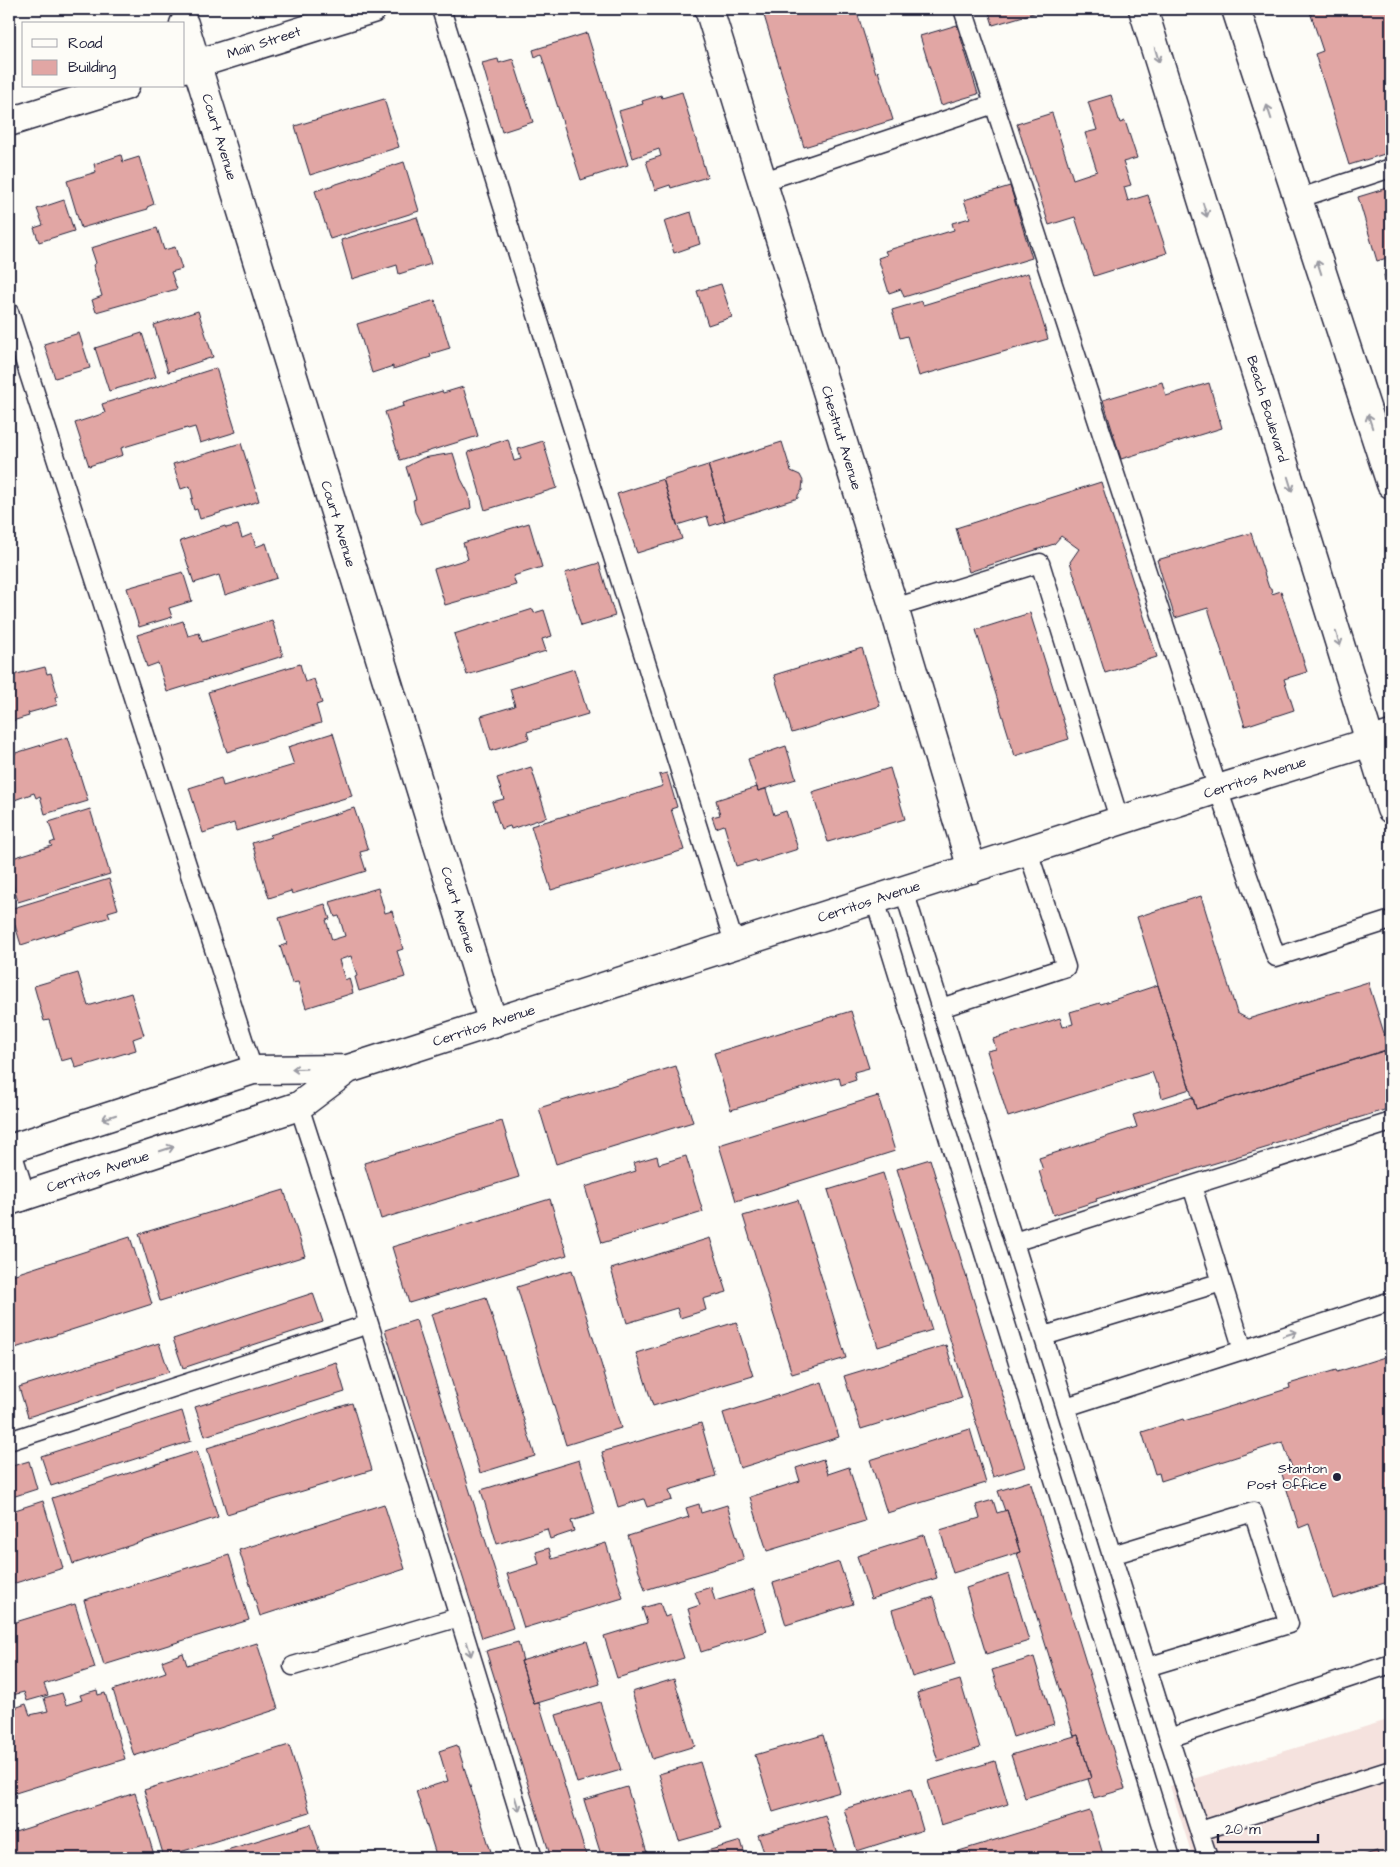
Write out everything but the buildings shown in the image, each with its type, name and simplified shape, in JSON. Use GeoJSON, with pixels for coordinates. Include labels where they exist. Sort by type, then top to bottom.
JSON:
{"type":"FeatureCollection","features":[{"type":"Feature","properties":{"kind":"street","name":"Court Avenue"},"geometry":{"type":"LineString","coordinates":[[179,9],[183,22]]}},
{"type":"Feature","properties":{"kind":"street","name":"Main Street"},"geometry":{"type":"LineString","coordinates":[[190,66],[372,9]]}},
{"type":"Feature","properties":{"kind":"street","name":"Chestnut Avenue"},"geometry":{"type":"LineString","coordinates":[[708,9],[894,608],[972,869]]}},
{"type":"Feature","properties":{"kind":"street","name":"Beach Boulevard"},"geometry":{"type":"LineString","coordinates":[[1143,9],[1381,739],[1391,809]]}},
{"type":"Feature","properties":{"kind":"street"},"geometry":{"type":"LineString","coordinates":[[1236,9],[1391,482]]}},
{"type":"Feature","properties":{"kind":"street","name":"Court Avenue"},"geometry":{"type":"LineString","coordinates":[[185,31],[190,66],[493,1023]]}},
{"type":"Feature","properties":{"kind":"street"},"geometry":{"type":"LineString","coordinates":[[9,122],[119,88]]}},
{"type":"Feature","properties":{"kind":"street","name":"Cerritos Avenue"},"geometry":{"type":"LineString","coordinates":[[9,1149],[253,1070],[348,1069],[1218,789],[1381,739]]}},
{"type":"Feature","properties":{"kind":"street","name":"Cerritos Avenue"},"geometry":{"type":"LineString","coordinates":[[15,1199],[299,1106],[348,1069]]}},
{"type":"Feature","properties":{"kind":"street"},"geometry":{"type":"LineString","coordinates":[[9,1159],[15,1199]]}},
{"type":"Feature","properties":{"kind":"lane"},"geometry":{"type":"LineString","coordinates":[[441,9],[735,946]]}},
{"type":"Feature","properties":{"kind":"lane"},"geometry":{"type":"LineString","coordinates":[[963,9],[1218,789],[1276,957],[1391,920]]}},
{"type":"Feature","properties":{"kind":"lane"},"geometry":{"type":"LineString","coordinates":[[761,182],[994,104]]}},
{"type":"Feature","properties":{"kind":"lane"},"geometry":{"type":"LineString","coordinates":[[1297,199],[1391,168]]}},
{"type":"Feature","properties":{"kind":"lane"},"geometry":{"type":"LineString","coordinates":[[9,312],[253,1070]]}},
{"type":"Feature","properties":{"kind":"lane"},"geometry":{"type":"LineString","coordinates":[[894,608],[1040,563],[1120,822]]}},
{"type":"Feature","properties":{"kind":"lane"},"geometry":{"type":"LineString","coordinates":[[941,1008],[1066,967],[1028,851]]}},
{"type":"Feature","properties":{"kind":"lane"},"geometry":{"type":"LineString","coordinates":[[904,890],[1208,1858]]}},
{"type":"Feature","properties":{"kind":"lane"},"geometry":{"type":"LineString","coordinates":[[875,900],[1171,1858]]}},
{"type":"Feature","properties":{"kind":"lane"},"geometry":{"type":"LineString","coordinates":[[299,1106],[369,1324],[533,1858]]}},
{"type":"Feature","properties":{"kind":"lane"},"geometry":{"type":"LineString","coordinates":[[1014,1242],[1391,1122]]}},
{"type":"Feature","properties":{"kind":"lane"},"geometry":{"type":"LineString","coordinates":[[1192,1186],[1243,1350]]}},
{"type":"Feature","properties":{"kind":"lane"},"geometry":{"type":"LineString","coordinates":[[1044,1336],[1222,1282]]}},
{"type":"Feature","properties":{"kind":"lane"},"geometry":{"type":"LineString","coordinates":[[1066,1408],[1391,1301]]}},
{"type":"Feature","properties":{"kind":"lane"},"geometry":{"type":"LineString","coordinates":[[9,1441],[369,1324]]}},
{"type":"Feature","properties":{"kind":"lane"},"geometry":{"type":"LineString","coordinates":[[1112,1554],[1253,1512],[1289,1624],[1147,1667]]}},
{"type":"Feature","properties":{"kind":"lane"},"geometry":{"type":"LineString","coordinates":[[293,1666],[459,1617]]}},
{"type":"Feature","properties":{"kind":"lane"},"geometry":{"type":"LineString","coordinates":[[1169,1738],[1391,1664]]}},
{"type":"Feature","properties":{"kind":"lane"},"geometry":{"type":"LineString","coordinates":[[1200,1831],[1391,1770]]}},
{"type":"Feature","properties":{"kind":"shaded area"},"geometry":{"type":"Polygon","coordinates":[[[1391,1719],[1391,1858],[1193,1858],[1170,1786],[1391,1719]]]}},
{"type":"Feature","properties":{"kind":"place","name":"Stanton Post Office"},"geometry":{"type":"Point","coordinates":[1337,1477]}}]}
